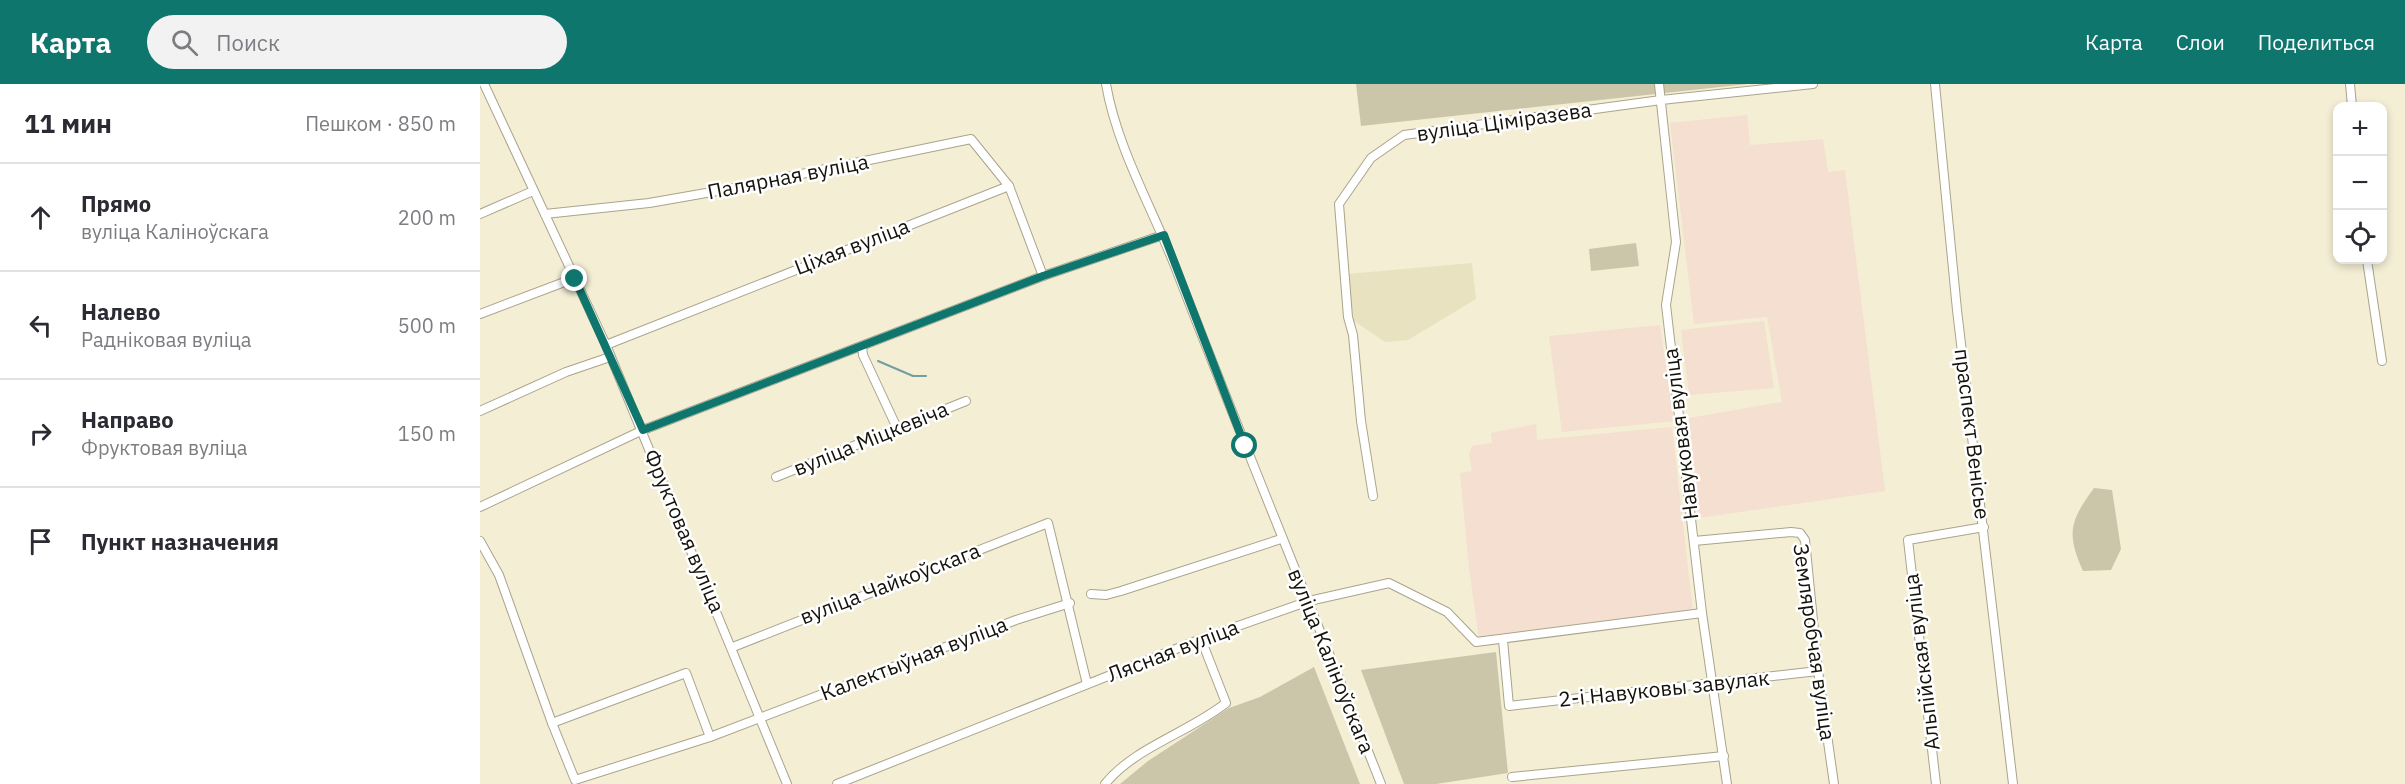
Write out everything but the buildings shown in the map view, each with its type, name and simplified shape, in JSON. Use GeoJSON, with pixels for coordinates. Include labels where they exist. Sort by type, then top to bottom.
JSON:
{"type":"FeatureCollection","features":[{"type":"Feature","properties":{"kind":"street","name":"Фруктовая вуліца"},"geometry":{"type":"LineString","coordinates":[[484,84],[606,345],[643,430],[787,784]]}},
{"type":"Feature","properties":{"kind":"street","name":"вуліца Каліноўскага"},"geometry":{"type":"LineString","coordinates":[[1106,84],[1117,128],[1164,235],[1281,538],[1309,601],[1381,784]]}},
{"type":"Feature","properties":{"kind":"street","name":"Навуковая вуліца"},"geometry":{"type":"LineString","coordinates":[[1659,84],[1676,242],[1666,304],[1702,614],[1727,784]]}},
{"type":"Feature","properties":{"kind":"street","name":"вуліца Ціміразева"},"geometry":{"type":"LineString","coordinates":[[1373,496],[1361,421],[1353,336],[1348,317],[1339,204],[1350,184],[1371,158],[1404,135],[1661,100],[1813,84]]}},
{"type":"Feature","properties":{"kind":"street","name":"праспект Венісье"},"geometry":{"type":"LineString","coordinates":[[1935,84],[1959,321],[2013,784]]}},
{"type":"Feature","properties":{"kind":"street"},"geometry":{"type":"LineString","coordinates":[[2350,84],[2352,102]]}},
{"type":"Feature","properties":{"kind":"street"},"geometry":{"type":"LineString","coordinates":[[480,101],[490,97]]}},
{"type":"Feature","properties":{"kind":"street","name":"Палярная вуліца"},"geometry":{"type":"LineString","coordinates":[[545,214],[649,203],[729,189],[971,139],[1009,186]]}},
{"type":"Feature","properties":{"kind":"street"},"geometry":{"type":"LineString","coordinates":[[1009,186],[1043,276]]}},
{"type":"Feature","properties":{"kind":"street","name":"Ціхая вуліца"},"geometry":{"type":"LineString","coordinates":[[606,345],[1009,186]]}},
{"type":"Feature","properties":{"kind":"street"},"geometry":{"type":"LineString","coordinates":[[480,214],[533,191]]}},
{"type":"Feature","properties":{"kind":"street"},"geometry":{"type":"LineString","coordinates":[[480,507],[643,430],[1043,276],[1164,235]]}},
{"type":"Feature","properties":{"kind":"street"},"geometry":{"type":"LineString","coordinates":[[2368,264],[2382,361]]}},
{"type":"Feature","properties":{"kind":"street"},"geometry":{"type":"LineString","coordinates":[[480,314],[575,279]]}},
{"type":"Feature","properties":{"kind":"street"},"geometry":{"type":"LineString","coordinates":[[862,346],[863,356],[897,428]]}},
{"type":"Feature","properties":{"kind":"street"},"geometry":{"type":"LineString","coordinates":[[480,411],[566,372],[610,357]]}},
{"type":"Feature","properties":{"kind":"street","name":"вуліца Міцкевіча"},"geometry":{"type":"LineString","coordinates":[[776,477],[966,401]]}},
{"type":"Feature","properties":{"kind":"street","name":"вуліца Чайкоўскага"},"geometry":{"type":"LineString","coordinates":[[733,647],[1048,523],[1070,603]]}},
{"type":"Feature","properties":{"kind":"street","name":"Альпійская вуліца"},"geometry":{"type":"LineString","coordinates":[[1936,784],[1908,540],[1984,527]]}},
{"type":"Feature","properties":{"kind":"street","name":"Земляробчая вуліца"},"geometry":{"type":"LineString","coordinates":[[1694,541],[1800,533],[1805,540],[1818,671],[1833,784]]}},
{"type":"Feature","properties":{"kind":"street"},"geometry":{"type":"LineString","coordinates":[[1091,594],[1106,595],[1121,591],[1281,538]]}},
{"type":"Feature","properties":{"kind":"street"},"geometry":{"type":"LineString","coordinates":[[480,541],[499,575],[552,723],[686,673],[710,737]]}},
{"type":"Feature","properties":{"kind":"street","name":"Лясная вуліца"},"geometry":{"type":"LineString","coordinates":[[837,784],[1201,639],[1309,601],[1389,583],[1447,612],[1476,642],[1503,640]]}},
{"type":"Feature","properties":{"kind":"street"},"geometry":{"type":"LineString","coordinates":[[1070,603],[1087,684]]}},
{"type":"Feature","properties":{"kind":"street","name":"Калектыўная вуліца"},"geometry":{"type":"LineString","coordinates":[[552,723],[575,780],[710,737],[1016,620],[1070,603]]}},
{"type":"Feature","properties":{"kind":"street"},"geometry":{"type":"LineString","coordinates":[[1503,640],[1702,614]]}},
{"type":"Feature","properties":{"kind":"street"},"geometry":{"type":"LineString","coordinates":[[1105,784],[1119,767],[1211,715],[1226,703],[1201,639]]}},
{"type":"Feature","properties":{"kind":"street","name":"2-і Навуковы завулак"},"geometry":{"type":"LineString","coordinates":[[1503,640],[1509,706],[1818,671]]}},
{"type":"Feature","properties":{"kind":"street"},"geometry":{"type":"LineString","coordinates":[[1512,777],[1724,756]]}},
{"type":"Feature","properties":{"kind":"shaded area"},"geometry":{"type":"Polygon","coordinates":[[[1356,84],[1748,84],[1361,126],[1356,84]]]}},
{"type":"Feature","properties":{"kind":"shaded area"},"geometry":{"type":"Polygon","coordinates":[[[1747,115],[1750,145],[1823,139],[1828,172],[1845,170],[1885,491],[1699,518],[1689,418],[1782,402],[1767,317],[1694,324],[1670,123],[1747,115]]]}},
{"type":"Feature","properties":{"kind":"shaded area"},"geometry":{"type":"Polygon","coordinates":[[[1636,243],[1639,266],[1591,271],[1589,249],[1636,243]]]}},
{"type":"Feature","properties":{"kind":"shaded area"},"geometry":{"type":"Polygon","coordinates":[[[1472,263],[1476,299],[1408,340],[1385,342],[1354,321],[1347,274],[1472,263]]]}},
{"type":"Feature","properties":{"kind":"shaded area"},"geometry":{"type":"Polygon","coordinates":[[[1764,321],[1774,388],[1689,395],[1681,330],[1764,321]]]}},
{"type":"Feature","properties":{"kind":"shaded area"},"geometry":{"type":"Polygon","coordinates":[[[1660,325],[1674,421],[1562,432],[1549,336],[1660,325]]]}},
{"type":"Feature","properties":{"kind":"shaded area"},"geometry":{"type":"Polygon","coordinates":[[[1536,424],[1537,440],[1672,427],[1693,612],[1479,639],[1469,568],[1460,473],[1472,471],[1469,455],[1472,446],[1492,443],[1491,433],[1536,424]]]}},
{"type":"Feature","properties":{"kind":"shaded area"},"geometry":{"type":"Polygon","coordinates":[[[2094,488],[2112,490],[2121,549],[2111,570],[2083,571],[2074,547],[2075,519],[2094,488]]]}},
{"type":"Feature","properties":{"kind":"shaded area"},"geometry":{"type":"Polygon","coordinates":[[[1496,652],[1508,773],[1436,784],[1404,784],[1361,670],[1496,652]]]}},
{"type":"Feature","properties":{"kind":"shaded area"},"geometry":{"type":"Polygon","coordinates":[[[1314,667],[1360,784],[1120,784],[1148,761],[1229,708],[1260,697],[1314,667]]]}},
{"type":"Feature","properties":{"kind":"waterway"},"geometry":{"type":"LineString","coordinates":[[878,361],[913,376],[926,376]]}},
{"type":"Feature","properties":{"kind":"route"},"geometry":{"type":"LineString","coordinates":[[575,279],[643,430],[1043,276],[1164,235],[1245,446]]}}]}
